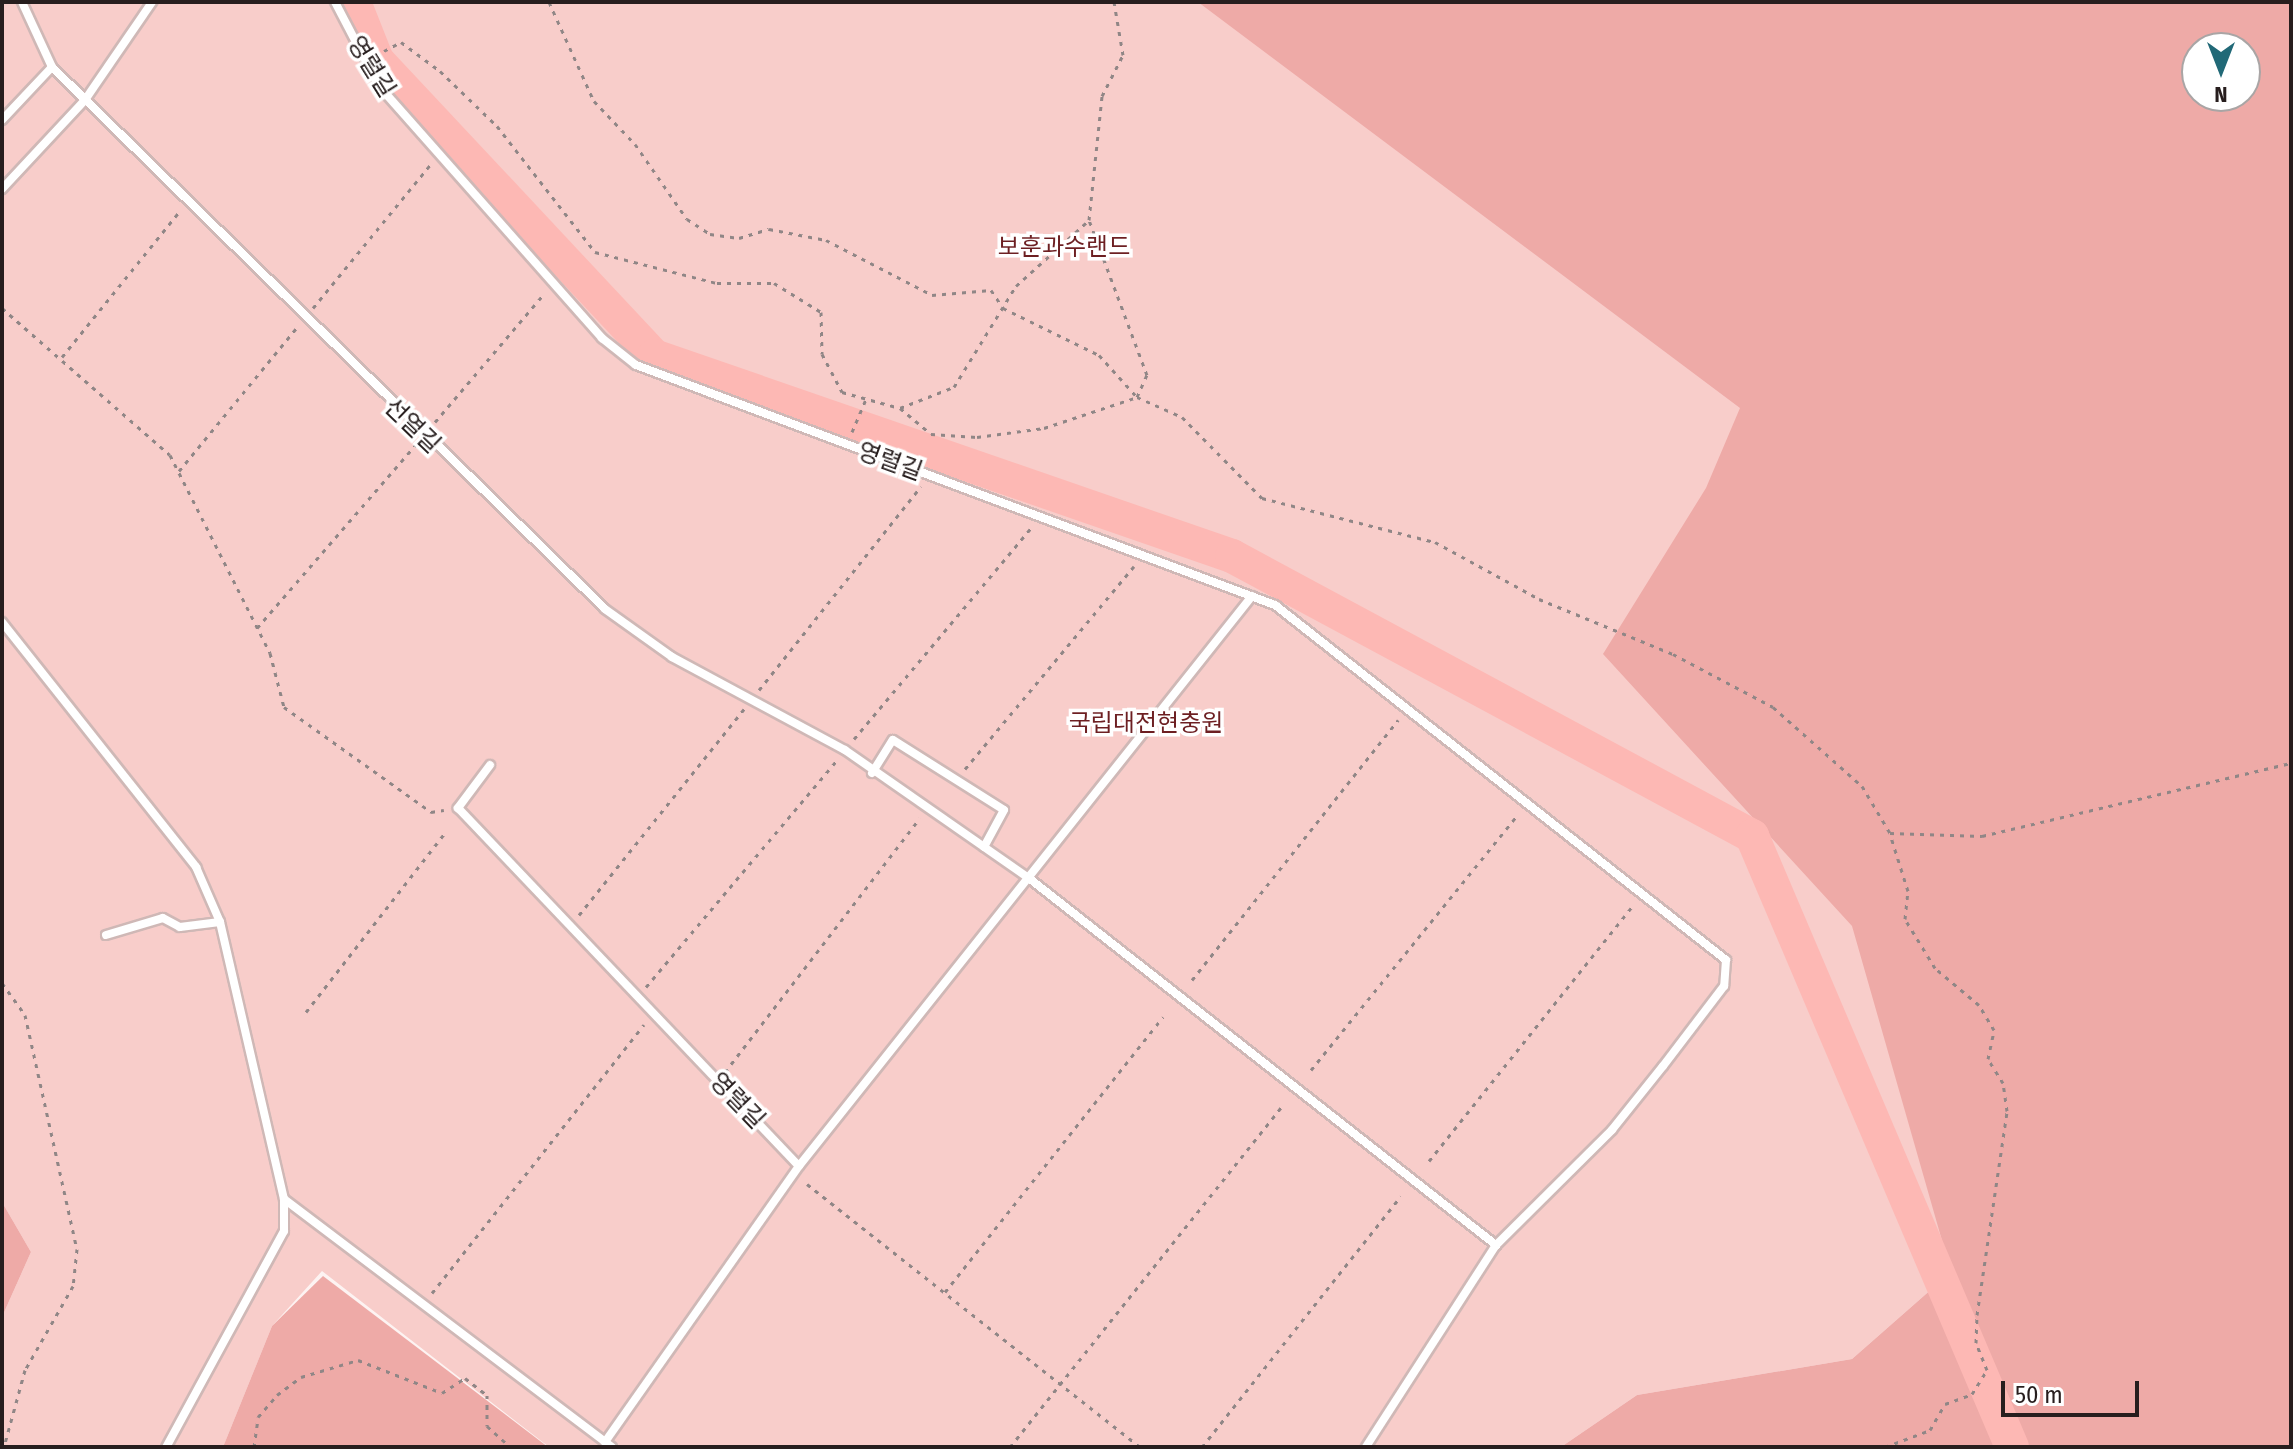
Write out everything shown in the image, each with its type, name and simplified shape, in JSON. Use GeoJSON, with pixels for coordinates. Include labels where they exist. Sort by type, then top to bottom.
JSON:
{"type":"FeatureCollection","features":[{"type":"Feature","properties":{"kind":"lane","name":"선열길"},"geometry":{"type":"LineString","coordinates":[[22,2],[52,67],[422,436],[640,637],[845,750],[872,773]]}},
{"type":"Feature","properties":{"kind":"lane"},"geometry":{"type":"LineString","coordinates":[[2,189],[85,100],[152,2]]}},
{"type":"Feature","properties":{"kind":"lane","name":"영렬길"},"geometry":{"type":"LineString","coordinates":[[335,2],[379,86],[602,338],[680,386],[1275,605],[1643,891],[1726,960],[1724,986],[1612,1130],[1496,1245]]}},
{"type":"Feature","properties":{"kind":"lane"},"geometry":{"type":"LineString","coordinates":[[2,120],[52,67]]}},
{"type":"Feature","properties":{"kind":"lane"},"geometry":{"type":"LineString","coordinates":[[284,1199],[608,1444],[799,1166],[1252,596]]}},
{"type":"Feature","properties":{"kind":"lane"},"geometry":{"type":"LineString","coordinates":[[2,622],[196,867],[220,922],[284,1199],[284,1231],[166,1447]]}},
{"type":"Feature","properties":{"kind":"lane"},"geometry":{"type":"LineString","coordinates":[[984,847],[1004,810],[955,782],[893,740],[872,773],[928,807],[984,847],[1030,879],[1496,1245],[1366,1447]]}},
{"type":"Feature","properties":{"kind":"lane"},"geometry":{"type":"LineString","coordinates":[[458,808],[490,765]]}},
{"type":"Feature","properties":{"kind":"lane","name":"영렬길"},"geometry":{"type":"LineString","coordinates":[[458,808],[799,1166]]}},
{"type":"Feature","properties":{"kind":"lane"},"geometry":{"type":"LineString","coordinates":[[106,935],[163,918],[180,927],[220,922]]}},
{"type":"Feature","properties":{"kind":"path"},"geometry":{"type":"LineString","coordinates":[[549,2],[594,101],[635,144],[687,219],[710,234],[739,238],[769,229],[826,240],[932,295],[991,290],[1003,308],[1099,355],[1137,397],[1182,417],[1262,498],[1435,542],[1539,599],[1673,654],[1773,707],[1862,786],[1890,833],[1908,891],[1905,919],[1935,968],[1979,1005],[1994,1030],[1988,1059],[2007,1111],[1977,1315],[1976,1343],[1987,1370],[1972,1394],[1945,1404],[1930,1430],[1885,1447]]}},
{"type":"Feature","properties":{"kind":"path"},"geometry":{"type":"LineString","coordinates":[[384,51],[401,42],[440,71],[497,126],[595,252],[717,283],[774,283],[821,312],[822,354],[842,392],[900,408],[931,434],[977,437],[1044,428],[1137,397],[1147,375],[1089,220],[1102,96],[1123,55],[1114,2]]}},
{"type":"Feature","properties":{"kind":"path"},"geometry":{"type":"LineString","coordinates":[[62,357],[187,202]]}},
{"type":"Feature","properties":{"kind":"path"},"geometry":{"type":"LineString","coordinates":[[900,408],[954,387],[1016,286],[1089,220]]}},
{"type":"Feature","properties":{"kind":"path"},"geometry":{"type":"LineString","coordinates":[[257,628],[553,283]]}},
{"type":"Feature","properties":{"kind":"path"},"geometry":{"type":"LineString","coordinates":[[2,308],[62,357],[170,455],[257,628],[284,707],[431,812],[458,808]]}},
{"type":"Feature","properties":{"kind":"path"},"geometry":{"type":"LineString","coordinates":[[852,433],[866,399]]}},
{"type":"Feature","properties":{"kind":"path"},"geometry":{"type":"LineString","coordinates":[[955,782],[1143,555]]}},
{"type":"Feature","properties":{"kind":"path"},"geometry":{"type":"LineString","coordinates":[[1192,980],[1408,708]]}},
{"type":"Feature","properties":{"kind":"path"},"geometry":{"type":"LineString","coordinates":[[1890,833],[1982,836],[2291,763]]}},
{"type":"Feature","properties":{"kind":"path"},"geometry":{"type":"LineString","coordinates":[[1311,1070],[1527,801]]}},
{"type":"Feature","properties":{"kind":"path"},"geometry":{"type":"LineString","coordinates":[[718,1082],[928,807]]}},
{"type":"Feature","properties":{"kind":"path"},"geometry":{"type":"LineString","coordinates":[[306,1012],[444,834]]}},
{"type":"Feature","properties":{"kind":"path"},"geometry":{"type":"LineString","coordinates":[[1429,1161],[1643,891]]}},
{"type":"Feature","properties":{"kind":"path"},"geometry":{"type":"LineString","coordinates":[[2,983],[25,1015],[77,1249],[73,1286],[25,1370],[4,1447]]}},
{"type":"Feature","properties":{"kind":"path"},"geometry":{"type":"LineString","coordinates":[[945,1292],[1163,1017]]}},
{"type":"Feature","properties":{"kind":"path"},"geometry":{"type":"LineString","coordinates":[[432,1293],[644,1025]]}},
{"type":"Feature","properties":{"kind":"path"},"geometry":{"type":"LineString","coordinates":[[1010,1447],[1282,1106]]}},
{"type":"Feature","properties":{"kind":"path"},"geometry":{"type":"LineString","coordinates":[[807,1184],[1140,1447]]}},
{"type":"Feature","properties":{"kind":"path"},"geometry":{"type":"LineString","coordinates":[[1202,1447],[1401,1196]]}},
{"type":"Feature","properties":{"kind":"path"},"geometry":{"type":"LineString","coordinates":[[254,1447],[258,1417],[277,1395],[301,1377],[358,1360],[442,1393],[465,1378],[487,1395],[487,1426],[510,1447]]}},
{"type":"Feature","properties":{"kind":"green space","name":"국립대전현충원"},"geometry":{"type":"Polygon","coordinates":[[[2,2],[2291,2],[1951,1272],[1852,1359],[1637,1395],[1561,1447],[549,1447],[322,1271],[272,1326],[223,1447],[2,1447],[2,1317],[31,1252],[2,1202],[2,2]]]}},
{"type":"Feature","properties":{"kind":"shaded area"},"geometry":{"type":"Polygon","coordinates":[[[1198,2],[2291,2],[2291,1447],[1561,1447],[1637,1395],[1852,1359],[1951,1272],[1852,926],[1603,654],[1706,488],[1740,408],[1198,2]]]}},
{"type":"Feature","properties":{"kind":"shaded area"},"geometry":{"type":"Polygon","coordinates":[[[2,1202],[31,1252],[2,1317],[2,1202]]]}},
{"type":"Feature","properties":{"kind":"shaded area"},"geometry":{"type":"Polygon","coordinates":[[[323,1276],[548,1447],[223,1447],[272,1326],[323,1276]]]}},
{"type":"Feature","properties":{"kind":"waterway"},"geometry":{"type":"LineString","coordinates":[[354,2],[377,60],[654,356],[1232,556],[1752,836],[2012,1447]]}},
{"type":"Feature","properties":{"kind":"park label","name":"보훈과수랜드"},"geometry":{"type":"Point","coordinates":[1064,248]}}]}
